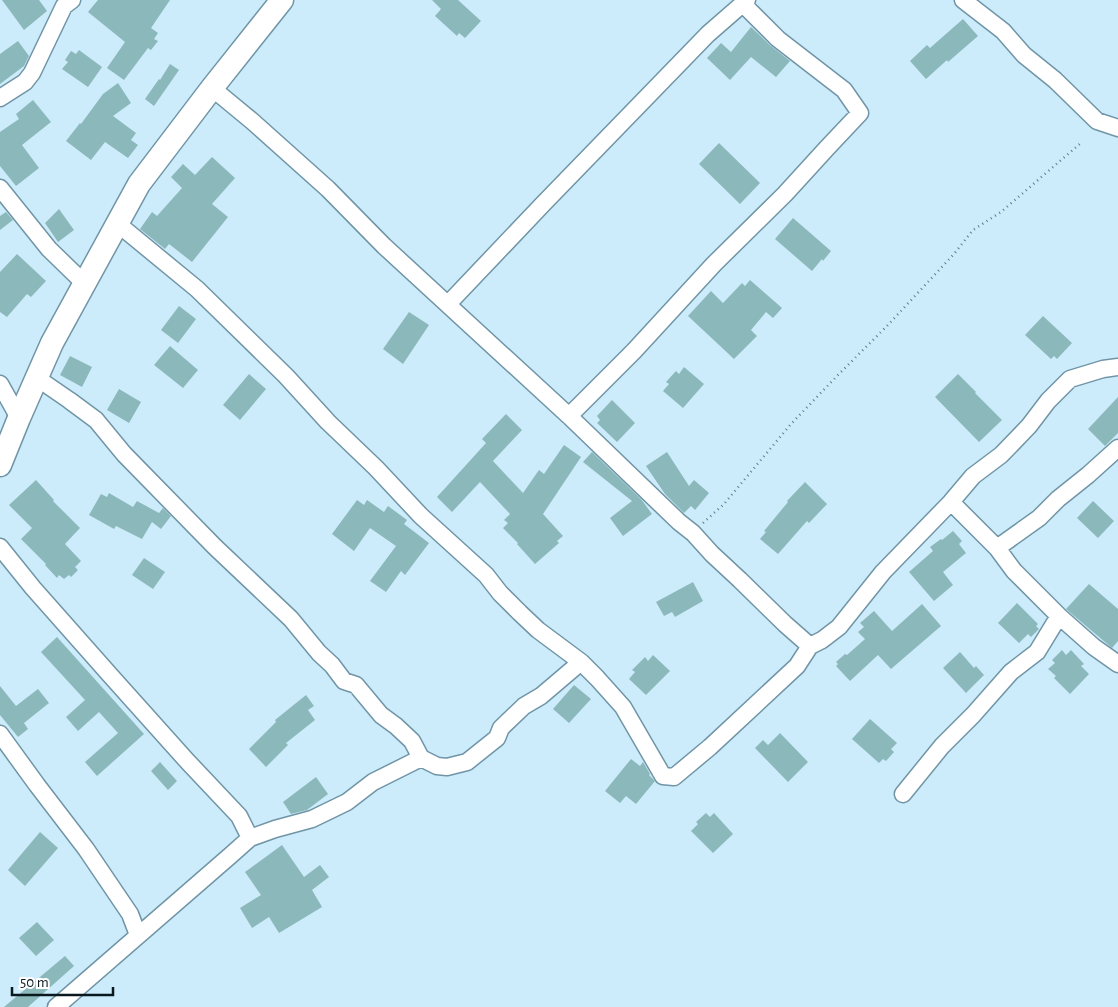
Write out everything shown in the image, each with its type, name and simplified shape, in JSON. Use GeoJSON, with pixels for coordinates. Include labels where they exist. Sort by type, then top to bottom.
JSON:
{"type":"FeatureCollection","features":[{"type":"Feature","properties":{"kind":"street"},"geometry":{"type":"LineString","coordinates":[[0,465],[18,418],[52,343],[139,184],[282,0]]}},
{"type":"Feature","properties":{"kind":"street"},"geometry":{"type":"LineString","coordinates":[[963,0],[1003,31],[1024,55],[1055,80],[1097,121],[1118,128]]}},
{"type":"Feature","properties":{"kind":"street"},"geometry":{"type":"LineString","coordinates":[[0,98],[24,82],[32,73],[65,2]]}},
{"type":"Feature","properties":{"kind":"street"},"geometry":{"type":"LineString","coordinates":[[448,304],[708,34],[745,2],[778,39],[844,90],[860,113],[785,194],[714,264],[634,350],[568,416]]}},
{"type":"Feature","properties":{"kind":"street"},"geometry":{"type":"LineString","coordinates":[[212,88],[328,189],[384,246],[693,533],[712,554],[810,646]]}},
{"type":"Feature","properties":{"kind":"street"},"geometry":{"type":"LineString","coordinates":[[0,188],[49,248],[84,283]]}},
{"type":"Feature","properties":{"kind":"street"},"geometry":{"type":"LineString","coordinates":[[118,224],[197,289],[286,376],[328,422],[376,468],[421,516],[486,575],[500,593],[520,613],[538,630],[581,662],[623,707],[664,776],[674,777],[710,747],[797,666],[810,646],[822,640],[839,627],[883,572],[951,502],[973,476],[1001,455],[1029,426],[1048,401],[1070,379],[1103,369],[1118,367]]}},
{"type":"Feature","properties":{"kind":"street"},"geometry":{"type":"LineString","coordinates":[[37,378],[96,420],[124,454],[215,547],[291,618],[344,681],[356,685],[381,716],[396,726],[412,741],[421,758],[438,766],[447,767],[467,762],[497,738],[501,728],[524,706],[540,696],[581,662]]}},
{"type":"Feature","properties":{"kind":"street"},"geometry":{"type":"LineString","coordinates":[[0,384],[18,418]]}},
{"type":"Feature","properties":{"kind":"street"},"geometry":{"type":"LineString","coordinates":[[997,548],[1038,518],[1118,448]]}},
{"type":"Feature","properties":{"kind":"street"},"geometry":{"type":"LineString","coordinates":[[951,502],[997,548],[1014,571],[1059,616],[1094,647],[1118,664]]}},
{"type":"Feature","properties":{"kind":"street"},"geometry":{"type":"LineString","coordinates":[[0,547],[33,588],[188,762],[239,816],[250,838]]}},
{"type":"Feature","properties":{"kind":"street"},"geometry":{"type":"LineString","coordinates":[[903,794],[942,746],[973,715],[1011,672],[1037,652],[1059,616]]}},
{"type":"Feature","properties":{"kind":"street"},"geometry":{"type":"LineString","coordinates":[[0,734],[86,849],[130,914],[138,935]]}},
{"type":"Feature","properties":{"kind":"street"},"geometry":{"type":"LineString","coordinates":[[56,1007],[250,838],[312,819],[348,802],[373,782],[421,758]]}},
{"type":"Feature","properties":{"kind":"path"},"geometry":{"type":"LineString","coordinates":[[693,533],[724,504],[791,424],[887,326],[954,254],[973,230],[1001,212],[1082,142]]}},
{"type":"Feature","properties":{"kind":"building"},"geometry":{"type":"Polygon","coordinates":[[[2,0],[39,0],[47,11],[24,30],[2,0]]]}},
{"type":"Feature","properties":{"kind":"building"},"geometry":{"type":"Polygon","coordinates":[[[98,0],[170,0],[151,28],[158,33],[154,39],[158,41],[151,50],[148,48],[124,80],[107,68],[125,42],[88,12],[98,0]]]}},
{"type":"Feature","properties":{"kind":"building"},"geometry":{"type":"Polygon","coordinates":[[[432,0],[458,0],[481,21],[465,38],[459,33],[457,36],[435,16],[441,9],[432,0]]]}},
{"type":"Feature","properties":{"kind":"building"},"geometry":{"type":"Polygon","coordinates":[[[963,19],[978,36],[926,79],[910,61],[927,45],[930,48],[963,19]]]}},
{"type":"Feature","properties":{"kind":"building"},"geometry":{"type":"Polygon","coordinates":[[[751,27],[790,61],[776,77],[751,57],[730,80],[707,58],[721,43],[731,52],[751,27]]]}},
{"type":"Feature","properties":{"kind":"building"},"geometry":{"type":"Polygon","coordinates":[[[18,41],[29,56],[24,66],[0,84],[0,54],[18,41]]]}},
{"type":"Feature","properties":{"kind":"building"},"geometry":{"type":"Polygon","coordinates":[[[79,50],[102,67],[88,87],[62,69],[68,62],[65,60],[71,51],[76,54],[79,50]]]}},
{"type":"Feature","properties":{"kind":"building"},"geometry":{"type":"Polygon","coordinates":[[[170,64],[179,70],[154,106],[145,99],[170,64]]]}},
{"type":"Feature","properties":{"kind":"building"},"geometry":{"type":"Polygon","coordinates":[[[118,83],[131,103],[113,116],[136,133],[131,140],[138,145],[128,158],[105,142],[91,160],[66,141],[103,94],[118,83]]]}},
{"type":"Feature","properties":{"kind":"building"},"geometry":{"type":"Polygon","coordinates":[[[33,100],[51,122],[22,145],[39,168],[16,186],[0,166],[0,132],[19,119],[16,114],[33,100]]]}},
{"type":"Feature","properties":{"kind":"building"},"geometry":{"type":"Polygon","coordinates":[[[719,143],[760,183],[740,204],[699,164],[719,143]]]}},
{"type":"Feature","properties":{"kind":"building"},"geometry":{"type":"Polygon","coordinates":[[[212,157],[235,178],[212,204],[228,217],[192,262],[169,244],[165,249],[140,229],[152,212],[157,216],[182,188],[171,177],[183,164],[195,175],[212,157]]]}},
{"type":"Feature","properties":{"kind":"building"},"geometry":{"type":"Polygon","coordinates":[[[59,209],[74,230],[58,242],[45,223],[59,209]]]}},
{"type":"Feature","properties":{"kind":"building"},"geometry":{"type":"Polygon","coordinates":[[[6,212],[13,220],[0,230],[0,216],[6,212]]]}},
{"type":"Feature","properties":{"kind":"building"},"geometry":{"type":"Polygon","coordinates":[[[793,218],[831,251],[812,271],[775,239],[793,218]]]}},
{"type":"Feature","properties":{"kind":"building"},"geometry":{"type":"Polygon","coordinates":[[[17,254],[46,281],[31,297],[27,294],[7,317],[0,312],[0,272],[17,254]]]}},
{"type":"Feature","properties":{"kind":"building"},"geometry":{"type":"Polygon","coordinates":[[[750,280],[782,308],[773,318],[766,312],[751,330],[757,336],[734,359],[688,316],[711,291],[723,303],[742,283],[745,286],[750,280]]]}},
{"type":"Feature","properties":{"kind":"building"},"geometry":{"type":"Polygon","coordinates":[[[179,306],[196,319],[178,343],[161,330],[179,306]]]}},
{"type":"Feature","properties":{"kind":"building"},"geometry":{"type":"Polygon","coordinates":[[[409,312],[429,325],[403,364],[383,349],[409,312]]]}},
{"type":"Feature","properties":{"kind":"building"},"geometry":{"type":"Polygon","coordinates":[[[1043,316],[1072,343],[1057,359],[1054,356],[1051,359],[1025,335],[1043,316]]]}},
{"type":"Feature","properties":{"kind":"building"},"geometry":{"type":"Polygon","coordinates":[[[170,346],[198,370],[183,388],[154,365],[170,346]]]}},
{"type":"Feature","properties":{"kind":"building"},"geometry":{"type":"Polygon","coordinates":[[[70,356],[92,367],[82,387],[60,375],[70,356]]]}},
{"type":"Feature","properties":{"kind":"building"},"geometry":{"type":"Polygon","coordinates":[[[684,367],[704,384],[683,408],[663,391],[669,384],[666,382],[676,371],[679,374],[684,367]]]}},
{"type":"Feature","properties":{"kind":"building"},"geometry":{"type":"Polygon","coordinates":[[[249,374],[266,389],[240,420],[223,405],[249,374]]]}},
{"type":"Feature","properties":{"kind":"building"},"geometry":{"type":"Polygon","coordinates":[[[958,374],[1002,420],[979,442],[935,397],[958,374]]]}},
{"type":"Feature","properties":{"kind":"building"},"geometry":{"type":"Polygon","coordinates":[[[119,389],[141,402],[129,423],[107,410],[119,389]]]}},
{"type":"Feature","properties":{"kind":"building"},"geometry":{"type":"Polygon","coordinates":[[[1118,397],[1118,433],[1105,446],[1088,429],[1118,397]]]}},
{"type":"Feature","properties":{"kind":"building"},"geometry":{"type":"Polygon","coordinates":[[[612,400],[635,423],[617,442],[597,423],[600,420],[597,416],[612,400]]]}},
{"type":"Feature","properties":{"kind":"building"},"geometry":{"type":"Polygon","coordinates":[[[506,414],[522,430],[493,461],[523,493],[539,470],[544,474],[564,445],[581,457],[543,514],[563,536],[557,541],[559,543],[535,564],[503,528],[508,523],[504,520],[510,514],[480,482],[452,512],[437,497],[486,443],[482,439],[506,414]]]}},
{"type":"Feature","properties":{"kind":"building"},"geometry":{"type":"Polygon","coordinates":[[[592,452],[641,499],[652,514],[623,536],[610,518],[632,501],[583,462],[592,452]]]}},
{"type":"Feature","properties":{"kind":"building"},"geometry":{"type":"Polygon","coordinates":[[[667,452],[689,486],[694,480],[709,493],[695,510],[691,506],[684,513],[665,494],[646,466],[667,452]]]}},
{"type":"Feature","properties":{"kind":"building"},"geometry":{"type":"Polygon","coordinates":[[[36,480],[53,501],[80,528],[65,544],[81,561],[75,567],[78,570],[71,577],[69,575],[64,579],[59,575],[57,578],[21,539],[32,528],[9,505],[36,480]]]}},
{"type":"Feature","properties":{"kind":"building"},"geometry":{"type":"Polygon","coordinates":[[[805,482],[827,504],[809,523],[807,521],[778,554],[760,539],[787,501],[805,482]]]}},
{"type":"Feature","properties":{"kind":"building"},"geometry":{"type":"Polygon","coordinates":[[[109,493],[133,507],[137,501],[159,513],[163,508],[171,516],[161,529],[152,522],[142,539],[116,526],[114,529],[89,515],[101,494],[107,497],[109,493]]]}},
{"type":"Feature","properties":{"kind":"building"},"geometry":{"type":"Polygon","coordinates":[[[357,500],[364,505],[367,500],[384,512],[388,506],[407,520],[404,524],[429,543],[405,575],[401,571],[386,592],[370,581],[396,546],[370,528],[354,551],[332,534],[357,500]]]}},
{"type":"Feature","properties":{"kind":"building"},"geometry":{"type":"Polygon","coordinates":[[[1093,501],[1114,521],[1098,538],[1077,518],[1093,501]]]}},
{"type":"Feature","properties":{"kind":"building"},"geometry":{"type":"Polygon","coordinates":[[[953,531],[962,541],[959,544],[966,553],[943,572],[953,585],[934,601],[909,572],[933,551],[930,547],[953,531]]]}},
{"type":"Feature","properties":{"kind":"building"},"geometry":{"type":"Polygon","coordinates":[[[144,558],[165,572],[153,589],[132,575],[144,558]]]}},
{"type":"Feature","properties":{"kind":"building"},"geometry":{"type":"Polygon","coordinates":[[[693,582],[703,601],[675,617],[672,612],[664,616],[656,602],[693,582]]]}},
{"type":"Feature","properties":{"kind":"building"},"geometry":{"type":"Polygon","coordinates":[[[1089,584],[1118,609],[1118,641],[1112,648],[1066,609],[1089,584]]]}},
{"type":"Feature","properties":{"kind":"building"},"geometry":{"type":"Polygon","coordinates":[[[1017,603],[1038,624],[1036,626],[1039,629],[1031,637],[1028,634],[1019,643],[998,623],[1017,603]]]}},
{"type":"Feature","properties":{"kind":"building"},"geometry":{"type":"Polygon","coordinates":[[[922,604],[941,626],[891,669],[878,655],[850,681],[836,666],[838,664],[836,662],[865,639],[858,632],[864,627],[860,623],[874,611],[892,631],[922,604]]]}},
{"type":"Feature","properties":{"kind":"building"},"geometry":{"type":"Polygon","coordinates":[[[57,637],[144,734],[97,776],[85,762],[118,733],[99,712],[78,731],[66,717],[85,700],[41,652],[57,637]]]}},
{"type":"Feature","properties":{"kind":"building"},"geometry":{"type":"Polygon","coordinates":[[[1062,650],[1066,655],[1071,650],[1084,664],[1081,666],[1089,674],[1070,694],[1048,669],[1055,663],[1052,660],[1062,650]]]}},
{"type":"Feature","properties":{"kind":"building"},"geometry":{"type":"Polygon","coordinates":[[[960,652],[974,668],[976,666],[984,675],[966,693],[943,668],[960,652]]]}},
{"type":"Feature","properties":{"kind":"building"},"geometry":{"type":"Polygon","coordinates":[[[653,655],[670,671],[646,695],[629,679],[635,672],[632,670],[645,657],[648,661],[653,655]]]}},
{"type":"Feature","properties":{"kind":"building"},"geometry":{"type":"Polygon","coordinates":[[[574,685],[591,699],[569,723],[553,709],[574,685]]]}},
{"type":"Feature","properties":{"kind":"building"},"geometry":{"type":"Polygon","coordinates":[[[0,686],[16,706],[38,689],[49,703],[24,723],[28,729],[18,737],[0,715],[0,686]]]}},
{"type":"Feature","properties":{"kind":"building"},"geometry":{"type":"Polygon","coordinates":[[[306,695],[314,706],[308,710],[315,720],[286,743],[288,745],[266,767],[249,749],[276,722],[275,720],[306,695]]]}},
{"type":"Feature","properties":{"kind":"building"},"geometry":{"type":"Polygon","coordinates":[[[870,719],[897,743],[891,749],[894,752],[886,761],[883,759],[879,763],[852,739],[870,719]]]}},
{"type":"Feature","properties":{"kind":"building"},"geometry":{"type":"Polygon","coordinates":[[[780,733],[808,762],[788,782],[755,748],[763,740],[768,745],[780,733]]]}},
{"type":"Feature","properties":{"kind":"building"},"geometry":{"type":"Polygon","coordinates":[[[631,759],[640,766],[643,762],[649,775],[655,781],[636,804],[626,796],[620,803],[605,791],[631,759]]]}},
{"type":"Feature","properties":{"kind":"building"},"geometry":{"type":"Polygon","coordinates":[[[160,762],[177,781],[168,790],[151,771],[160,762]]]}},
{"type":"Feature","properties":{"kind":"building"},"geometry":{"type":"Polygon","coordinates":[[[316,777],[328,794],[307,810],[291,814],[283,802],[316,777]]]}},
{"type":"Feature","properties":{"kind":"building"},"geometry":{"type":"Polygon","coordinates":[[[706,813],[710,817],[714,813],[733,834],[713,853],[691,831],[698,824],[696,822],[706,813]]]}},
{"type":"Feature","properties":{"kind":"building"},"geometry":{"type":"Polygon","coordinates":[[[40,832],[58,848],[25,886],[8,870],[40,832]]]}},
{"type":"Feature","properties":{"kind":"building"},"geometry":{"type":"Polygon","coordinates":[[[282,845],[304,877],[320,865],[329,877],[312,890],[322,907],[279,933],[269,917],[252,928],[240,908],[261,895],[245,872],[282,845]]]}},
{"type":"Feature","properties":{"kind":"building"},"geometry":{"type":"Polygon","coordinates":[[[37,922],[54,940],[36,956],[19,938],[37,922]]]}},
{"type":"Feature","properties":{"kind":"building"},"geometry":{"type":"Polygon","coordinates":[[[65,956],[74,966],[28,1007],[4,1007],[65,956]]]}}]}
